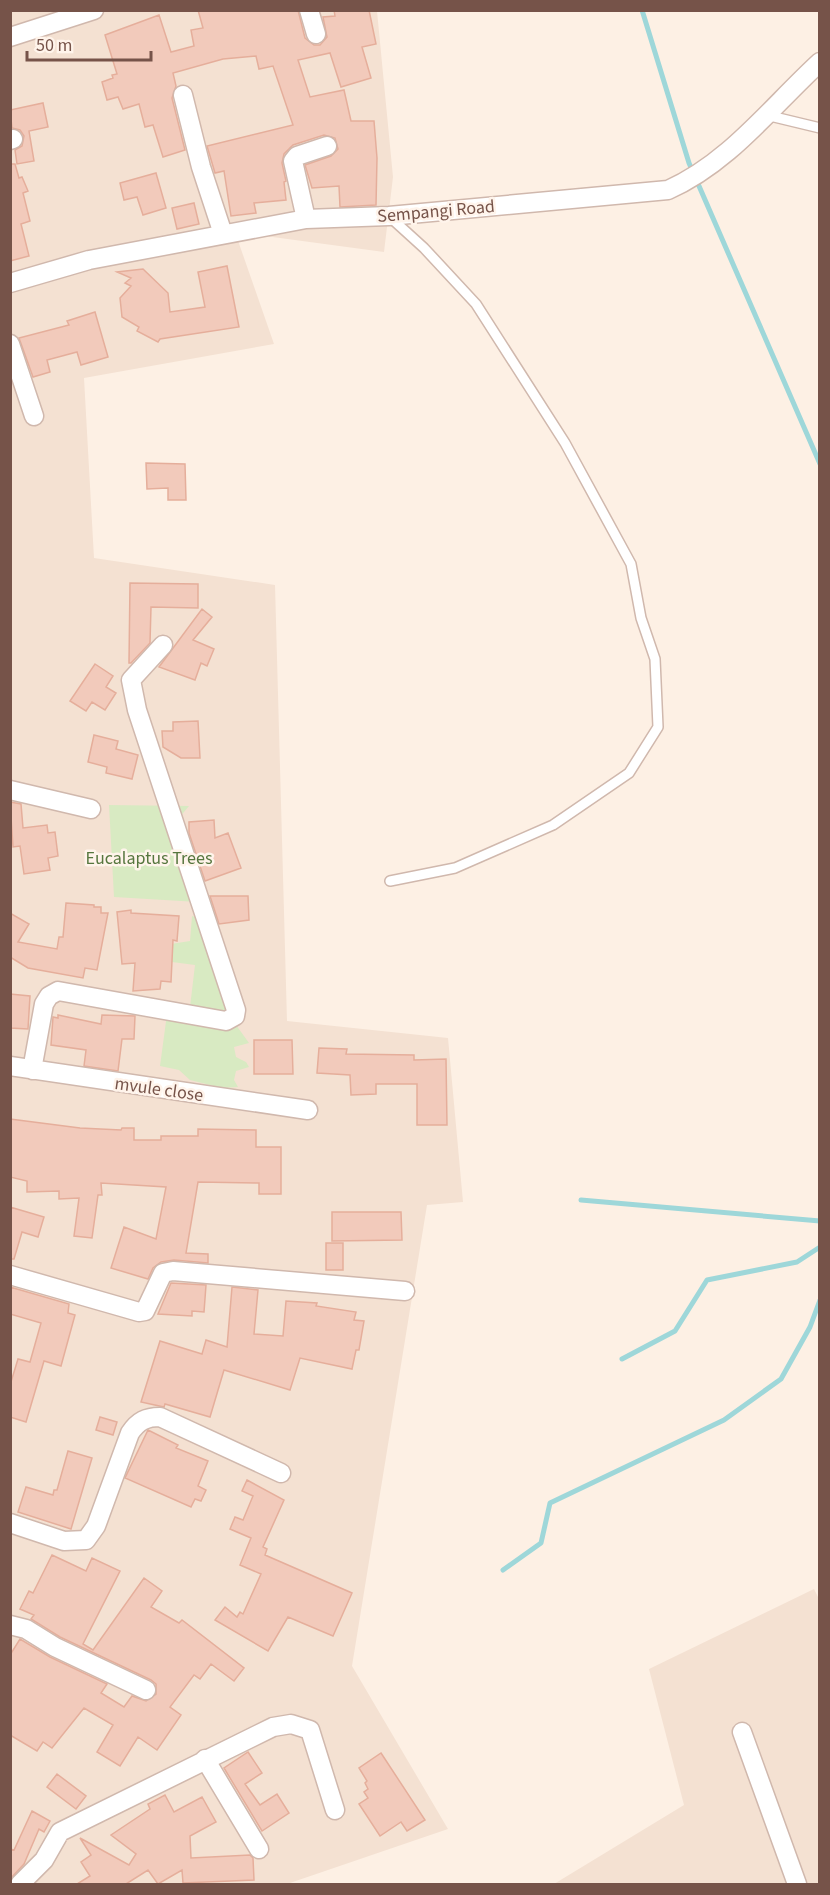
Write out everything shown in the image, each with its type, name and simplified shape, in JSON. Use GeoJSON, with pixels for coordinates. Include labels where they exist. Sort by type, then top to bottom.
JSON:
{"type":"FeatureCollection","features":[{"type":"Feature","properties":{"kind":"street"},"geometry":{"type":"LineString","coordinates":[[10,37],[94,10]]}},
{"type":"Feature","properties":{"kind":"street"},"geometry":{"type":"LineString","coordinates":[[309,10],[316,34]]}},
{"type":"Feature","properties":{"kind":"street","name":"Sempangi Road"},"geometry":{"type":"LineString","coordinates":[[10,283],[89,260],[306,219],[389,216],[668,190],[695,178],[718,160],[819,62]]}},
{"type":"Feature","properties":{"kind":"street"},"geometry":{"type":"LineString","coordinates":[[183,95],[201,167],[223,234]]}},
{"type":"Feature","properties":{"kind":"street"},"geometry":{"type":"LineString","coordinates":[[306,219],[293,161],[297,156],[327,146]]}},
{"type":"Feature","properties":{"kind":"street"},"geometry":{"type":"LineString","coordinates":[[10,344],[34,416]]}},
{"type":"Feature","properties":{"kind":"street"},"geometry":{"type":"LineString","coordinates":[[32,1070],[44,1004],[49,996],[58,991],[226,1021],[235,1016],[236,1010],[136,710],[131,680],[164,645]]}},
{"type":"Feature","properties":{"kind":"street"},"geometry":{"type":"LineString","coordinates":[[10,790],[91,809]]}},
{"type":"Feature","properties":{"kind":"street","name":"mvule close"},"geometry":{"type":"LineString","coordinates":[[10,1066],[308,1110]]}},
{"type":"Feature","properties":{"kind":"street"},"geometry":{"type":"LineString","coordinates":[[10,1275],[139,1312],[145,1311],[164,1273],[173,1272],[405,1291]]}},
{"type":"Feature","properties":{"kind":"street"},"geometry":{"type":"LineString","coordinates":[[10,1523],[64,1541],[86,1540],[96,1526],[130,1433],[136,1424],[150,1417],[160,1417],[281,1473]]}},
{"type":"Feature","properties":{"kind":"street"},"geometry":{"type":"LineString","coordinates":[[10,1625],[26,1629],[55,1647],[146,1690]]}},
{"type":"Feature","properties":{"kind":"street"},"geometry":{"type":"LineString","coordinates":[[20,1884],[44,1860],[60,1832],[273,1727],[291,1724],[310,1730],[335,1810]]}},
{"type":"Feature","properties":{"kind":"street"},"geometry":{"type":"LineString","coordinates":[[742,1732],[797,1884]]}},
{"type":"Feature","properties":{"kind":"street"},"geometry":{"type":"LineString","coordinates":[[205,1760],[260,1849]]}},
{"type":"Feature","properties":{"kind":"lane"},"geometry":{"type":"LineString","coordinates":[[766,115],[819,128]]}},
{"type":"Feature","properties":{"kind":"lane"},"geometry":{"type":"LineString","coordinates":[[389,216],[424,248],[482,312],[565,443],[631,564],[641,618],[655,659],[658,727],[629,773],[553,825],[455,868],[390,881]]}},
{"type":"Feature","properties":{"kind":"shaded area"},"geometry":{"type":"Polygon","coordinates":[[[11,11],[377,11],[393,177],[384,252],[235,232],[274,344],[84,378],[94,558],[275,585],[287,1021],[448,1038],[463,1202],[427,1205],[352,1666],[448,1829],[287,1884],[11,1884],[11,11]]]}},
{"type":"Feature","properties":{"kind":"shaded area"},"geometry":{"type":"Polygon","coordinates":[[[814,1589],[820,1601],[819,1884],[554,1884],[684,1805],[649,1669],[814,1589]]]}},
{"type":"Feature","properties":{"kind":"green space","name":"Eucalaptus Trees"},"geometry":{"type":"Polygon","coordinates":[[[109,805],[189,806],[178,819],[198,902],[114,897],[109,805]]]}},
{"type":"Feature","properties":{"kind":"green space"},"geometry":{"type":"Polygon","coordinates":[[[192,916],[196,917],[228,1014],[190,1007],[195,965],[172,962],[171,944],[190,941],[192,916]]]}},
{"type":"Feature","properties":{"kind":"green space"},"geometry":{"type":"Polygon","coordinates":[[[167,1014],[236,1025],[249,1043],[234,1047],[236,1057],[246,1062],[249,1067],[236,1071],[234,1080],[238,1087],[222,1088],[190,1080],[179,1070],[160,1066],[167,1014]]]}},
{"type":"Feature","properties":{"kind":"building"},"geometry":{"type":"Polygon","coordinates":[[[198,10],[298,10],[305,38],[314,45],[320,45],[327,37],[323,17],[335,16],[334,10],[369,10],[376,44],[362,47],[371,78],[341,87],[330,53],[298,60],[310,97],[344,90],[351,121],[374,121],[377,158],[376,205],[340,207],[339,186],[312,188],[305,165],[331,156],[338,149],[335,138],[324,135],[293,145],[284,154],[282,163],[286,181],[284,182],[286,200],[254,203],[256,213],[231,216],[224,171],[215,173],[207,146],[293,125],[273,66],[259,69],[256,56],[223,59],[173,73],[176,86],[172,98],[185,150],[163,157],[153,125],[145,127],[139,104],[123,109],[118,97],[107,100],[102,82],[117,74],[105,35],[159,15],[171,52],[194,46],[191,30],[203,28],[198,10]]]}},
{"type":"Feature","properties":{"kind":"building"},"geometry":{"type":"Polygon","coordinates":[[[43,103],[48,127],[29,131],[34,161],[17,164],[15,150],[22,146],[24,136],[20,130],[12,128],[10,110],[43,103]]]}},
{"type":"Feature","properties":{"kind":"building"},"geometry":{"type":"Polygon","coordinates":[[[10,164],[15,164],[19,178],[22,177],[28,191],[23,193],[30,221],[21,224],[29,256],[10,261],[10,164]]]}},
{"type":"Feature","properties":{"kind":"building"},"geometry":{"type":"Polygon","coordinates":[[[156,173],[166,208],[143,215],[137,197],[124,200],[120,183],[156,173]]]}},
{"type":"Feature","properties":{"kind":"building"},"geometry":{"type":"Polygon","coordinates":[[[194,203],[199,224],[177,229],[172,208],[194,203]]]}},
{"type":"Feature","properties":{"kind":"building"},"geometry":{"type":"Polygon","coordinates":[[[227,266],[239,327],[160,339],[158,342],[137,331],[139,327],[122,317],[120,298],[131,286],[125,283],[131,278],[117,272],[143,269],[168,293],[170,312],[205,307],[198,272],[227,266]]]}},
{"type":"Feature","properties":{"kind":"building"},"geometry":{"type":"Polygon","coordinates":[[[95,312],[108,357],[81,365],[77,352],[47,360],[50,372],[33,377],[19,338],[69,325],[67,321],[95,312]]]}},
{"type":"Feature","properties":{"kind":"building"},"geometry":{"type":"Polygon","coordinates":[[[146,463],[185,464],[186,500],[168,500],[168,488],[147,489],[146,463]]]}},
{"type":"Feature","properties":{"kind":"building"},"geometry":{"type":"Polygon","coordinates":[[[130,583],[198,584],[198,608],[151,607],[150,643],[129,663],[130,583]]]}},
{"type":"Feature","properties":{"kind":"building"},"geometry":{"type":"Polygon","coordinates":[[[202,609],[212,617],[193,640],[214,649],[207,666],[201,663],[195,680],[159,667],[202,609]]]}},
{"type":"Feature","properties":{"kind":"building"},"geometry":{"type":"Polygon","coordinates":[[[95,664],[113,676],[106,687],[116,693],[105,710],[92,702],[86,711],[70,701],[95,664]]]}},
{"type":"Feature","properties":{"kind":"building"},"geometry":{"type":"Polygon","coordinates":[[[198,721],[200,758],[181,758],[163,747],[162,731],[173,731],[173,722],[198,721]]]}},
{"type":"Feature","properties":{"kind":"building"},"geometry":{"type":"Polygon","coordinates":[[[94,735],[118,741],[116,749],[138,755],[132,779],[106,773],[107,767],[88,762],[94,735]]]}},
{"type":"Feature","properties":{"kind":"building"},"geometry":{"type":"Polygon","coordinates":[[[10,802],[21,804],[23,828],[47,825],[48,833],[55,832],[58,856],[48,858],[50,870],[24,874],[20,846],[13,847],[10,802]]]}},
{"type":"Feature","properties":{"kind":"building"},"geometry":{"type":"Polygon","coordinates":[[[214,820],[215,838],[228,833],[241,868],[205,881],[189,833],[189,822],[214,820]]]}},
{"type":"Feature","properties":{"kind":"building"},"geometry":{"type":"Polygon","coordinates":[[[210,896],[248,896],[249,920],[219,924],[210,896]]]}},
{"type":"Feature","properties":{"kind":"building"},"geometry":{"type":"Polygon","coordinates":[[[66,903],[94,905],[94,907],[101,907],[101,913],[108,913],[97,970],[85,968],[83,978],[28,968],[10,957],[10,913],[29,924],[18,942],[57,949],[59,937],[63,937],[66,903]]]}},
{"type":"Feature","properties":{"kind":"building"},"geometry":{"type":"Polygon","coordinates":[[[131,910],[131,913],[179,916],[177,941],[173,940],[171,982],[161,981],[160,989],[133,991],[135,963],[122,964],[117,912],[131,910]]]}},
{"type":"Feature","properties":{"kind":"building"},"geometry":{"type":"Polygon","coordinates":[[[10,994],[30,996],[28,1029],[10,1028],[10,994]]]}},
{"type":"Feature","properties":{"kind":"building"},"geometry":{"type":"Polygon","coordinates":[[[58,1015],[101,1024],[102,1015],[135,1016],[134,1039],[122,1039],[118,1071],[84,1066],[86,1050],[51,1045],[53,1017],[58,1018],[58,1015]]]}},
{"type":"Feature","properties":{"kind":"building"},"geometry":{"type":"Polygon","coordinates":[[[254,1040],[292,1040],[293,1074],[254,1074],[254,1040]]]}},
{"type":"Feature","properties":{"kind":"building"},"geometry":{"type":"Polygon","coordinates":[[[319,1048],[347,1049],[346,1054],[414,1055],[414,1060],[446,1059],[447,1125],[417,1125],[417,1084],[376,1084],[376,1094],[351,1095],[350,1075],[317,1073],[319,1048]]]}},
{"type":"Feature","properties":{"kind":"building"},"geometry":{"type":"Polygon","coordinates":[[[10,1119],[80,1128],[121,1130],[122,1128],[134,1128],[134,1140],[161,1140],[161,1136],[198,1136],[198,1129],[256,1130],[256,1147],[281,1147],[281,1194],[259,1194],[259,1183],[198,1182],[186,1253],[208,1254],[208,1263],[174,1260],[161,1262],[153,1268],[148,1279],[111,1268],[124,1227],[156,1239],[166,1187],[101,1183],[102,1195],[98,1195],[92,1238],[74,1236],[79,1198],[59,1199],[59,1191],[27,1192],[27,1181],[10,1177],[10,1119]]]}},
{"type":"Feature","properties":{"kind":"building"},"geometry":{"type":"Polygon","coordinates":[[[10,1207],[44,1217],[38,1237],[22,1232],[14,1259],[10,1259],[10,1207]]]}},
{"type":"Feature","properties":{"kind":"building"},"geometry":{"type":"Polygon","coordinates":[[[332,1212],[401,1212],[402,1240],[332,1241],[332,1212]]]}},
{"type":"Feature","properties":{"kind":"building"},"geometry":{"type":"Polygon","coordinates":[[[326,1243],[343,1243],[343,1270],[326,1270],[326,1243]]]}},
{"type":"Feature","properties":{"kind":"building"},"geometry":{"type":"Polygon","coordinates":[[[171,1283],[206,1285],[204,1312],[192,1311],[192,1316],[158,1314],[171,1283]]]}},
{"type":"Feature","properties":{"kind":"building"},"geometry":{"type":"Polygon","coordinates":[[[10,1287],[69,1304],[68,1313],[75,1315],[61,1366],[44,1361],[26,1422],[10,1417],[10,1385],[18,1359],[30,1362],[41,1323],[10,1314],[10,1287]]]}},
{"type":"Feature","properties":{"kind":"building"},"geometry":{"type":"Polygon","coordinates":[[[232,1287],[258,1290],[254,1334],[283,1336],[286,1301],[317,1303],[316,1306],[356,1312],[354,1320],[364,1321],[359,1350],[356,1350],[352,1369],[300,1358],[290,1390],[224,1370],[210,1417],[165,1404],[164,1407],[141,1402],[160,1341],[202,1354],[206,1340],[227,1347],[232,1287]]]}},
{"type":"Feature","properties":{"kind":"building"},"geometry":{"type":"Polygon","coordinates":[[[100,1417],[117,1422],[113,1435],[96,1430],[100,1417]]]}},
{"type":"Feature","properties":{"kind":"building"},"geometry":{"type":"Polygon","coordinates":[[[148,1430],[178,1445],[176,1448],[208,1461],[198,1486],[206,1490],[201,1501],[195,1499],[191,1507],[125,1478],[148,1430]]]}},
{"type":"Feature","properties":{"kind":"building"},"geometry":{"type":"Polygon","coordinates":[[[68,1451],[92,1458],[71,1529],[18,1512],[26,1487],[53,1495],[54,1490],[57,1490],[68,1451]]]}},
{"type":"Feature","properties":{"kind":"building"},"geometry":{"type":"Polygon","coordinates":[[[247,1480],[284,1500],[263,1547],[267,1549],[265,1555],[352,1593],[333,1636],[288,1617],[268,1651],[215,1620],[225,1607],[237,1617],[240,1612],[243,1614],[261,1574],[240,1565],[251,1538],[230,1529],[235,1517],[243,1520],[253,1496],[242,1491],[247,1480]]]}},
{"type":"Feature","properties":{"kind":"building"},"geometry":{"type":"Polygon","coordinates":[[[52,1555],[86,1571],[92,1558],[120,1571],[83,1644],[93,1650],[144,1578],[162,1591],[151,1607],[179,1623],[182,1620],[244,1668],[234,1681],[211,1664],[200,1679],[194,1675],[170,1707],[181,1715],[157,1750],[138,1737],[120,1766],[97,1752],[113,1725],[84,1708],[52,1748],[43,1742],[37,1751],[10,1735],[10,1655],[20,1639],[50,1657],[107,1684],[101,1693],[124,1707],[132,1696],[146,1701],[156,1694],[156,1684],[151,1680],[60,1637],[31,1619],[34,1615],[20,1609],[29,1591],[33,1593],[52,1555]]]}},
{"type":"Feature","properties":{"kind":"building"},"geometry":{"type":"Polygon","coordinates":[[[248,1752],[262,1773],[245,1784],[260,1805],[277,1794],[289,1813],[262,1831],[224,1768],[248,1752]]]}},
{"type":"Feature","properties":{"kind":"building"},"geometry":{"type":"Polygon","coordinates":[[[381,1753],[425,1820],[407,1831],[401,1822],[380,1836],[359,1804],[368,1798],[364,1792],[368,1789],[365,1783],[367,1781],[359,1768],[381,1753]]]}},
{"type":"Feature","properties":{"kind":"building"},"geometry":{"type":"Polygon","coordinates":[[[57,1774],[86,1796],[76,1809],[47,1787],[57,1774]]]}},
{"type":"Feature","properties":{"kind":"building"},"geometry":{"type":"Polygon","coordinates":[[[165,1795],[174,1812],[202,1797],[216,1822],[190,1836],[191,1858],[250,1855],[253,1858],[254,1880],[183,1883],[182,1870],[158,1884],[148,1870],[126,1884],[77,1884],[90,1876],[81,1862],[91,1855],[80,1838],[129,1865],[136,1854],[111,1835],[150,1809],[148,1804],[165,1795]]]}},
{"type":"Feature","properties":{"kind":"building"},"geometry":{"type":"Polygon","coordinates":[[[32,1811],[50,1821],[44,1832],[39,1829],[24,1864],[10,1879],[10,1849],[14,1850],[32,1811]]]}},
{"type":"Feature","properties":{"kind":"waterway"},"geometry":{"type":"LineString","coordinates":[[642,10],[689,163],[820,464]]}},
{"type":"Feature","properties":{"kind":"waterway"},"geometry":{"type":"LineString","coordinates":[[581,1200],[820,1221]]}},
{"type":"Feature","properties":{"kind":"waterway"},"geometry":{"type":"LineString","coordinates":[[622,1359],[675,1331],[707,1280],[797,1262],[820,1247]]}},
{"type":"Feature","properties":{"kind":"waterway"},"geometry":{"type":"LineString","coordinates":[[503,1570],[541,1543],[550,1503],[724,1420],[781,1379],[810,1327],[820,1300]]}}]}
